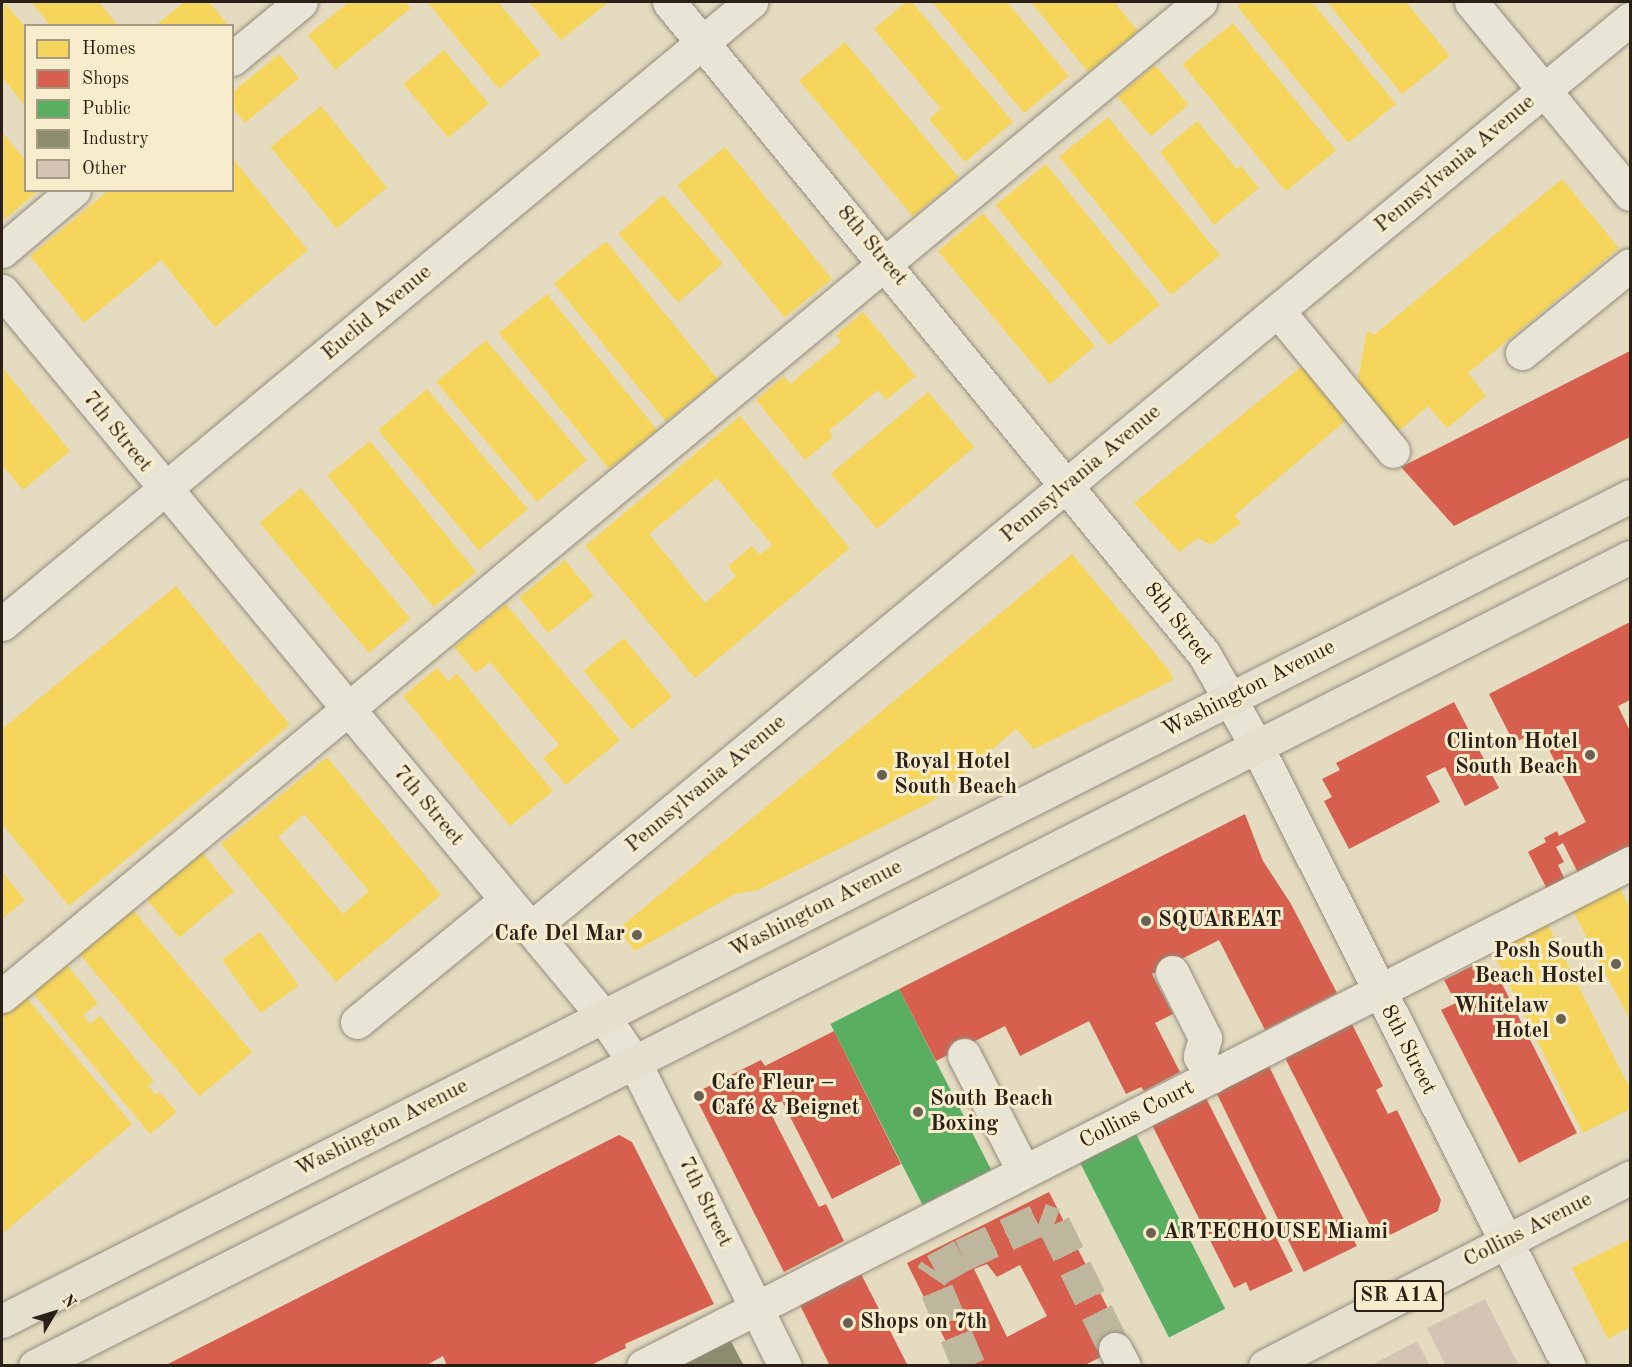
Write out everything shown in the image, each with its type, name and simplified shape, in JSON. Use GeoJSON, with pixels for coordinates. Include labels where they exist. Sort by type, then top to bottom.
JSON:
{"type":"FeatureCollection","features":[{"type":"Feature","properties":{"kind":"main road","name":"Washington Avenue"},"geometry":{"type":"LineString","coordinates":[[2,1321],[1630,496]]}},
{"type":"Feature","properties":{"kind":"main road"},"geometry":{"type":"LineString","coordinates":[[35,1365],[1630,557]]}},
{"type":"Feature","properties":{"kind":"main road","name":"Collins Avenue"},"geometry":{"type":"LineString","coordinates":[[1265,1365],[1630,1178]]}},
{"type":"Feature","properties":{"kind":"street"},"geometry":{"type":"LineString","coordinates":[[234,57],[301,2]]}},
{"type":"Feature","properties":{"kind":"street","name":"8th Street"},"geometry":{"type":"LineString","coordinates":[[669,2],[1068,485],[1204,654],[1257,747],[1378,992],[1569,1365]]}},
{"type":"Feature","properties":{"kind":"street","name":"Euclid Avenue"},"geometry":{"type":"LineString","coordinates":[[2,624],[751,2]]}},
{"type":"Feature","properties":{"kind":"street"},"geometry":{"type":"LineString","coordinates":[[2,996],[346,707],[886,264],[1200,2]]}},
{"type":"Feature","properties":{"kind":"street"},"geometry":{"type":"LineString","coordinates":[[1471,2],[1630,194]]}},
{"type":"Feature","properties":{"kind":"street","name":"Pennsylvania Avenue"},"geometry":{"type":"LineString","coordinates":[[530,929],[1630,19]]}},
{"type":"Feature","properties":{"kind":"street"},"geometry":{"type":"LineString","coordinates":[[2,251],[72,192]]}},
{"type":"Feature","properties":{"kind":"street"},"geometry":{"type":"LineString","coordinates":[[1522,353],[1630,266]]}},
{"type":"Feature","properties":{"kind":"street","name":"7th Street"},"geometry":{"type":"LineString","coordinates":[[2,291],[164,490],[603,1016],[635,1063],[785,1365]]}},
{"type":"Feature","properties":{"kind":"street"},"geometry":{"type":"LineString","coordinates":[[1278,311],[1394,451]]}},
{"type":"Feature","properties":{"kind":"street","name":"Collins Court"},"geometry":{"type":"LineString","coordinates":[[643,1365],[1630,863]]}},
{"type":"Feature","properties":{"kind":"street"},"geometry":{"type":"LineString","coordinates":[[357,1022],[506,900]]}},
{"type":"Feature","properties":{"kind":"street"},"geometry":{"type":"LineString","coordinates":[[1172,972],[1204,1038],[1200,1056],[1211,1077]]}},
{"type":"Feature","properties":{"kind":"street"},"geometry":{"type":"LineString","coordinates":[[964,1055],[1023,1172]]}},
{"type":"Feature","properties":{"kind":"building: Homes"},"geometry":{"type":"Polygon","coordinates":[[[4,2],[24,26],[24,104],[2,77],[4,2]]]}},
{"type":"Feature","properties":{"kind":"building: Homes"},"geometry":{"type":"Polygon","coordinates":[[[31,2],[99,2],[116,24],[49,24],[31,2]]]}},
{"type":"Feature","properties":{"kind":"building: Homes"},"geometry":{"type":"Polygon","coordinates":[[[184,2],[209,2],[227,24],[157,24],[184,2]]]}},
{"type":"Feature","properties":{"kind":"building: Homes"},"geometry":{"type":"Polygon","coordinates":[[[349,2],[405,2],[411,8],[335,70],[308,35],[349,2]]]}},
{"type":"Feature","properties":{"kind":"building: Homes"},"geometry":{"type":"Polygon","coordinates":[[[427,2],[498,2],[541,54],[499,89],[427,2]]]}},
{"type":"Feature","properties":{"kind":"building: Homes"},"geometry":{"type":"Polygon","coordinates":[[[529,2],[609,2],[561,40],[529,2]]]}},
{"type":"Feature","properties":{"kind":"building: Homes"},"geometry":{"type":"Polygon","coordinates":[[[906,2],[912,2],[1013,122],[965,162],[929,119],[941,109],[874,29],[906,2]]]}},
{"type":"Feature","properties":{"kind":"building: Homes"},"geometry":{"type":"Polygon","coordinates":[[[932,2],[1007,2],[1069,76],[1024,113],[932,2]]]}},
{"type":"Feature","properties":{"kind":"building: Homes"},"geometry":{"type":"Polygon","coordinates":[[[1031,2],[1114,2],[1138,31],[1088,72],[1031,2]]]}},
{"type":"Feature","properties":{"kind":"building: Homes"},"geometry":{"type":"Polygon","coordinates":[[[1243,2],[1312,2],[1396,104],[1348,143],[1237,6],[1243,2]]]}},
{"type":"Feature","properties":{"kind":"building: Homes"},"geometry":{"type":"Polygon","coordinates":[[[1327,2],[1406,2],[1450,56],[1402,94],[1327,2]]]}},
{"type":"Feature","properties":{"kind":"building: Homes"},"geometry":{"type":"Polygon","coordinates":[[[1233,23],[1336,150],[1286,191],[1182,64],[1233,23]]]}},
{"type":"Feature","properties":{"kind":"building: Homes"},"geometry":{"type":"Polygon","coordinates":[[[845,42],[959,178],[913,216],[799,81],[845,42]]]}},
{"type":"Feature","properties":{"kind":"building: Homes"},"geometry":{"type":"Polygon","coordinates":[[[444,50],[489,104],[448,138],[403,84],[444,50]]]}},
{"type":"Feature","properties":{"kind":"building: Homes"},"geometry":{"type":"Polygon","coordinates":[[[279,54],[299,78],[245,123],[234,109],[234,91],[279,54]]]}},
{"type":"Feature","properties":{"kind":"building: Homes"},"geometry":{"type":"Polygon","coordinates":[[[1155,65],[1188,105],[1151,136],[1117,96],[1155,65]]]}},
{"type":"Feature","properties":{"kind":"building: Homes"},"geometry":{"type":"Polygon","coordinates":[[[321,106],[387,188],[337,229],[270,147],[321,106]]]}},
{"type":"Feature","properties":{"kind":"building: Homes"},"geometry":{"type":"Polygon","coordinates":[[[1108,117],[1220,255],[1171,295],[1059,157],[1108,117]]]}},
{"type":"Feature","properties":{"kind":"building: Homes"},"geometry":{"type":"Polygon","coordinates":[[[1197,121],[1237,169],[1241,166],[1259,188],[1214,225],[1160,152],[1197,121]]]}},
{"type":"Feature","properties":{"kind":"building: Homes"},"geometry":{"type":"Polygon","coordinates":[[[2,132],[24,159],[24,192],[37,192],[4,220],[2,132]]]}},
{"type":"Feature","properties":{"kind":"building: Homes"},"geometry":{"type":"Polygon","coordinates":[[[725,147],[832,279],[785,318],[678,185],[725,147]]]}},
{"type":"Feature","properties":{"kind":"building: Homes"},"geometry":{"type":"Polygon","coordinates":[[[234,160],[308,250],[215,327],[161,260],[84,323],[30,256],[107,192],[234,192],[234,160]]]}},
{"type":"Feature","properties":{"kind":"building: Homes"},"geometry":{"type":"Polygon","coordinates":[[[1046,164],[1160,305],[1109,346],[995,205],[1046,164]]]}},
{"type":"Feature","properties":{"kind":"building: Homes"},"geometry":{"type":"Polygon","coordinates":[[[1562,179],[1619,248],[1468,373],[1486,396],[1447,428],[1428,406],[1395,434],[1357,387],[1366,334],[1369,331],[1374,335],[1562,179]]]}},
{"type":"Feature","properties":{"kind":"building: Homes"},"geometry":{"type":"Polygon","coordinates":[[[663,195],[723,264],[678,302],[618,234],[663,195]]]}},
{"type":"Feature","properties":{"kind":"building: Homes"},"geometry":{"type":"Polygon","coordinates":[[[983,213],[1095,346],[1050,384],[938,251],[983,213]]]}},
{"type":"Feature","properties":{"kind":"building: Homes"},"geometry":{"type":"Polygon","coordinates":[[[606,241],[718,379],[666,421],[554,283],[606,241]]]}},
{"type":"Feature","properties":{"kind":"building: Homes"},"geometry":{"type":"Polygon","coordinates":[[[547,294],[657,430],[609,469],[499,333],[547,294]]]}},
{"type":"Feature","properties":{"kind":"building: Homes"},"geometry":{"type":"Polygon","coordinates":[[[863,312],[916,376],[886,400],[878,390],[829,431],[833,437],[805,460],[756,400],[784,376],[790,384],[841,342],[836,335],[863,312]]]}},
{"type":"Feature","properties":{"kind":"building: Homes"},"geometry":{"type":"Polygon","coordinates":[[[486,340],[587,460],[537,502],[436,382],[486,340]]]}},
{"type":"Feature","properties":{"kind":"building: Homes"},"geometry":{"type":"Polygon","coordinates":[[[1307,362],[1351,416],[1235,515],[1241,523],[1211,545],[1198,538],[1179,552],[1134,503],[1307,362]]]}},
{"type":"Feature","properties":{"kind":"building: Homes"},"geometry":{"type":"Polygon","coordinates":[[[2,367],[70,451],[23,490],[2,465],[2,367]]]}},
{"type":"Feature","properties":{"kind":"building: Homes"},"geometry":{"type":"Polygon","coordinates":[[[427,389],[528,509],[479,550],[378,430],[427,389]]]}},
{"type":"Feature","properties":{"kind":"building: Homes"},"geometry":{"type":"Polygon","coordinates":[[[928,392],[974,447],[877,529],[831,474],[928,392]]]}},
{"type":"Feature","properties":{"kind":"building: Homes"},"geometry":{"type":"Polygon","coordinates":[[[740,416],[850,548],[695,678],[585,546],[740,416]],[[717,478],[649,534],[705,603],[736,576],[728,566],[752,546],[760,555],[772,545],[717,478]]]}},
{"type":"Feature","properties":{"kind":"building: Homes"},"geometry":{"type":"Polygon","coordinates":[[[370,441],[476,572],[434,607],[327,476],[370,441]]]}},
{"type":"Feature","properties":{"kind":"building: Homes"},"geometry":{"type":"Polygon","coordinates":[[[301,488],[410,618],[369,653],[260,523],[301,488]]]}},
{"type":"Feature","properties":{"kind":"building: Homes","name":"Royal Hotel South Beach"},"geometry":{"type":"Polygon","coordinates":[[[1072,554],[1169,670],[1173,680],[1034,749],[1016,729],[931,802],[758,890],[735,894],[635,951],[618,929],[1072,554]]]}},
{"type":"Feature","properties":{"kind":"building: Homes"},"geometry":{"type":"Polygon","coordinates":[[[565,560],[594,596],[548,633],[519,597],[565,560]]]}},
{"type":"Feature","properties":{"kind":"building: Homes"},"geometry":{"type":"Polygon","coordinates":[[[176,586],[290,725],[69,906],[2,824],[2,729],[176,586]]]}},
{"type":"Feature","properties":{"kind":"building: Homes"},"geometry":{"type":"Polygon","coordinates":[[[506,604],[620,740],[566,785],[543,758],[559,745],[490,662],[476,673],[454,647],[506,604]]]}},
{"type":"Feature","properties":{"kind":"building: Homes"},"geometry":{"type":"Polygon","coordinates":[[[624,638],[672,697],[631,730],[584,671],[624,638]]]}},
{"type":"Feature","properties":{"kind":"building: Homes"},"geometry":{"type":"Polygon","coordinates":[[[437,668],[448,681],[457,674],[553,791],[510,826],[403,696],[437,668]]]}},
{"type":"Feature","properties":{"kind":"building: Homes"},"geometry":{"type":"Polygon","coordinates":[[[327,757],[441,895],[336,982],[221,844],[327,757]],[[304,814],[278,837],[343,914],[369,891],[304,814]]]}},
{"type":"Feature","properties":{"kind":"building: Homes"},"geometry":{"type":"Polygon","coordinates":[[[202,853],[234,891],[179,938],[147,899],[202,853]]]}},
{"type":"Feature","properties":{"kind":"building: Homes"},"geometry":{"type":"Polygon","coordinates":[[[2,872],[25,900],[2,919],[2,872]]]}},
{"type":"Feature","properties":{"kind":"building: Homes","name":"Posh South Beach Hostel"},"geometry":{"type":"Polygon","coordinates":[[[1619,887],[1630,908],[1630,1020],[1572,909],[1619,887]]]}},
{"type":"Feature","properties":{"kind":"building: Homes"},"geometry":{"type":"Polygon","coordinates":[[[132,909],[252,1052],[199,1097],[79,953],[132,909]]]}},
{"type":"Feature","properties":{"kind":"building: Homes","name":"Whitelaw Hotel"},"geometry":{"type":"Polygon","coordinates":[[[1546,921],[1630,1089],[1630,1109],[1583,1133],[1491,948],[1546,921]]]}},
{"type":"Feature","properties":{"kind":"building: Homes"},"geometry":{"type":"Polygon","coordinates":[[[260,932],[299,985],[261,1013],[222,960],[260,932]]]}},
{"type":"Feature","properties":{"kind":"building: Homes"},"geometry":{"type":"Polygon","coordinates":[[[67,965],[98,1003],[83,1015],[90,1024],[100,1016],[154,1081],[148,1086],[156,1095],[159,1092],[177,1112],[150,1134],[33,993],[67,965]]]}},
{"type":"Feature","properties":{"kind":"building: Homes"},"geometry":{"type":"Polygon","coordinates":[[[25,996],[132,1124],[2,1234],[2,1016],[25,996]]]}},
{"type":"Feature","properties":{"kind":"building: Homes"},"geometry":{"type":"Polygon","coordinates":[[[1630,1239],[1630,1327],[1608,1339],[1572,1268],[1630,1239]]]}},
{"type":"Feature","properties":{"kind":"building: Shops"},"geometry":{"type":"Polygon","coordinates":[[[1630,351],[1630,437],[1454,526],[1401,467],[1630,351]]]}},
{"type":"Feature","properties":{"kind":"building: Shops"},"geometry":{"type":"Polygon","coordinates":[[[1630,622],[1630,700],[1618,706],[1630,731],[1630,847],[1578,873],[1563,843],[1556,847],[1564,862],[1558,865],[1565,880],[1547,889],[1528,852],[1546,842],[1544,838],[1557,831],[1559,836],[1586,822],[1539,730],[1514,743],[1489,694],[1630,622]]]}},
{"type":"Feature","properties":{"kind":"building: Shops"},"geometry":{"type":"Polygon","coordinates":[[[1454,702],[1499,788],[1465,806],[1445,767],[1426,776],[1440,802],[1349,849],[1324,801],[1332,797],[1322,779],[1340,770],[1336,763],[1454,702]]]}},
{"type":"Feature","properties":{"kind":"building: Shops"},"geometry":{"type":"Polygon","coordinates":[[[1245,814],[1263,861],[1291,904],[1337,993],[1265,1030],[1219,940],[1152,974],[1173,1014],[1155,1023],[1180,1072],[1144,1091],[1141,1087],[1126,1094],[1089,1021],[1020,1056],[1005,1026],[936,1061],[899,989],[1245,814]]]}},
{"type":"Feature","properties":{"kind":"building: Shops"},"geometry":{"type":"Polygon","coordinates":[[[1476,964],[1486,984],[1499,978],[1577,1133],[1519,1163],[1441,1010],[1456,1003],[1444,980],[1476,964]]]}},
{"type":"Feature","properties":{"kind":"building: Shops"},"geometry":{"type":"Polygon","coordinates":[[[1350,1020],[1383,1086],[1376,1090],[1388,1114],[1397,1110],[1441,1200],[1438,1211],[1378,1241],[1283,1054],[1350,1020]]]}},
{"type":"Feature","properties":{"kind":"building: Shops"},"geometry":{"type":"Polygon","coordinates":[[[834,1031],[901,1164],[832,1199],[782,1101],[768,1108],[819,1207],[826,1204],[844,1241],[784,1272],[698,1102],[701,1090],[761,1060],[765,1066],[834,1031]]]}},
{"type":"Feature","properties":{"kind":"building: Shops"},"geometry":{"type":"Polygon","coordinates":[[[1266,1060],[1357,1246],[1304,1272],[1213,1086],[1266,1060]]]}},
{"type":"Feature","properties":{"kind":"building: Shops"},"geometry":{"type":"Polygon","coordinates":[[[1205,1096],[1293,1271],[1250,1291],[1246,1282],[1234,1288],[1151,1123],[1205,1096]]]}},
{"type":"Feature","properties":{"kind":"building: Shops"},"geometry":{"type":"Polygon","coordinates":[[[619,1135],[632,1142],[714,1304],[625,1344],[626,1348],[589,1366],[447,1366],[443,1356],[425,1366],[164,1366],[619,1135]]]}},
{"type":"Feature","properties":{"kind":"building: Shops"},"geometry":{"type":"Polygon","coordinates":[[[1049,1192],[1126,1344],[1083,1366],[958,1366],[907,1263],[1049,1192]],[[987,1264],[974,1269],[1007,1337],[1047,1316],[1020,1265],[997,1277],[987,1264]]]}},
{"type":"Feature","properties":{"kind":"building: Shops","name":"Shops on 7th"},"geometry":{"type":"Polygon","coordinates":[[[859,1270],[908,1366],[830,1366],[798,1301],[859,1270]]]}},
{"type":"Feature","properties":{"kind":"building: Public","name":"South Beach Boxing"},"geometry":{"type":"Polygon","coordinates":[[[899,989],[991,1170],[923,1205],[830,1024],[899,989]]]}},
{"type":"Feature","properties":{"kind":"building: Public","name":"ARTECHOUSE Miami"},"geometry":{"type":"Polygon","coordinates":[[[1133,1128],[1225,1309],[1169,1337],[1077,1157],[1133,1128]]]}},
{"type":"Feature","properties":{"kind":"building: Industry"},"geometry":{"type":"Polygon","coordinates":[[[725,1330],[744,1366],[654,1366],[725,1330]]]}},
{"type":"Feature","properties":{"kind":"building: Other"},"geometry":{"type":"Polygon","coordinates":[[[1485,1299],[1519,1366],[1446,1366],[1427,1328],[1485,1299]]]}},
{"type":"Feature","properties":{"kind":"building: Other"},"geometry":{"type":"Polygon","coordinates":[[[1417,1341],[1430,1366],[1370,1366],[1417,1341]]]}},
{"type":"Feature","properties":{"kind":"tunnel"},"geometry":{"type":"LineString","coordinates":[[969,1366],[931,1276],[935,1270],[962,1255],[1040,1219],[1054,1224],[1115,1349]]}},
{"type":"Feature","properties":{"kind":"place","name":"Clinton Hotel South Beach"},"geometry":{"type":"Point","coordinates":[1590,755]}},
{"type":"Feature","properties":{"kind":"place","name":"Royal Hotel South Beach"},"geometry":{"type":"Point","coordinates":[882,775]}},
{"type":"Feature","properties":{"kind":"place","name":"SQUAREAT"},"geometry":{"type":"Point","coordinates":[1146,921]}},
{"type":"Feature","properties":{"kind":"place","name":"Cafe Del Mar"},"geometry":{"type":"Point","coordinates":[637,935]}},
{"type":"Feature","properties":{"kind":"place","name":"Posh South Beach Hostel"},"geometry":{"type":"Point","coordinates":[1616,964]}},
{"type":"Feature","properties":{"kind":"place","name":"Whitelaw Hotel"},"geometry":{"type":"Point","coordinates":[1561,1019]}},
{"type":"Feature","properties":{"kind":"place","name":"Cafe Fleur – Café & Beignet"},"geometry":{"type":"Point","coordinates":[699,1096]}},
{"type":"Feature","properties":{"kind":"place","name":"South Beach Boxing"},"geometry":{"type":"Point","coordinates":[918,1112]}},
{"type":"Feature","properties":{"kind":"place","name":"ARTECHOUSE Miami"},"geometry":{"type":"Point","coordinates":[1151,1233]}},
{"type":"Feature","properties":{"kind":"place","name":"Shops on 7th"},"geometry":{"type":"Point","coordinates":[848,1323]}}]}
